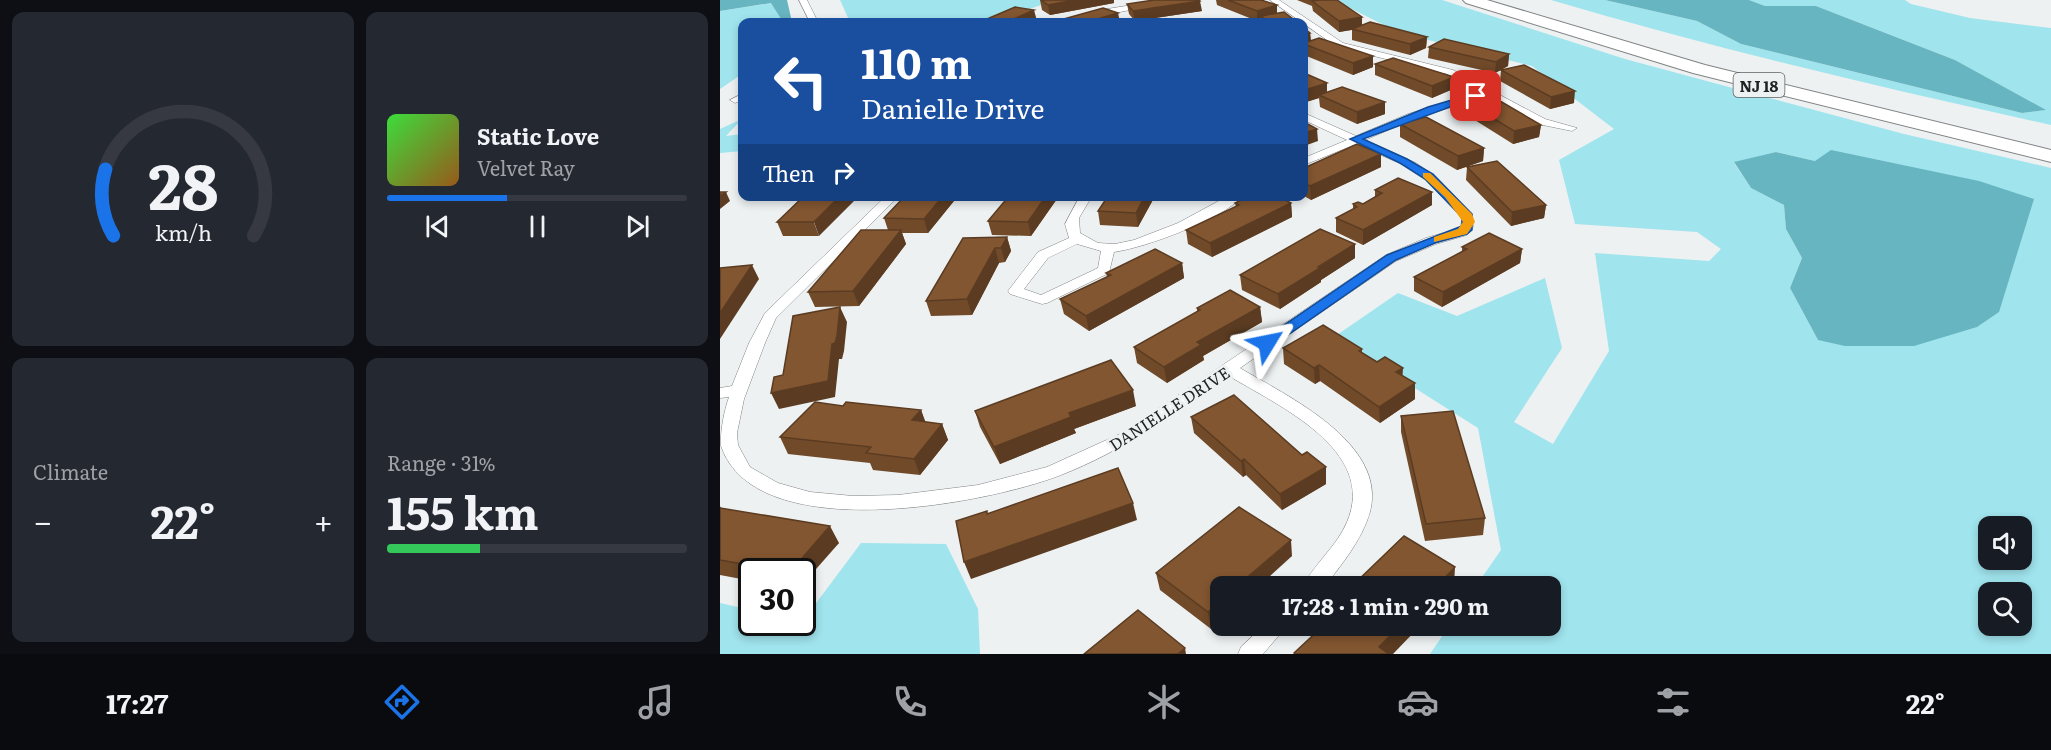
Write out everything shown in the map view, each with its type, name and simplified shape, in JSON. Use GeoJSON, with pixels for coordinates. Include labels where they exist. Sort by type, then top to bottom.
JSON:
{"type":"FeatureCollection","features":[{"type":"Feature","properties":{"kind":"highway","name":"NJ 18"},"geometry":{"type":"LineString","coordinates":[[1472,0],[1699,69],[2051,156]]}},
{"type":"Feature","properties":{"kind":"highway","name":"NJ 18"},"geometry":{"type":"LineString","coordinates":[[1521,0],[1739,63],[2014,128]]}},
{"type":"Feature","properties":{"kind":"street"},"geometry":{"type":"LineString","coordinates":[[803,0],[812,18]]}},
{"type":"Feature","properties":{"kind":"street"},"geometry":{"type":"LineString","coordinates":[[1075,18],[1179,0]]}},
{"type":"Feature","properties":{"kind":"street"},"geometry":{"type":"LineString","coordinates":[[1274,0],[1300,18]]}},
{"type":"Feature","properties":{"kind":"street"},"geometry":{"type":"LineString","coordinates":[[1308,23],[1340,45],[1450,72],[1542,122],[1572,128]]}},
{"type":"Feature","properties":{"kind":"street"},"geometry":{"type":"LineString","coordinates":[[1308,160],[1432,109],[1489,92]]}},
{"type":"Feature","properties":{"kind":"street"},"geometry":{"type":"LineString","coordinates":[[1308,118],[1355,139]]}},
{"type":"Feature","properties":{"kind":"street","name":"DANIELLE DRIVE"},"geometry":{"type":"LineString","coordinates":[[888,201],[770,316],[761,331],[731,418],[728,439],[734,457],[746,472],[776,489],[837,502],[892,503],[982,492],[1036,478],[1083,460],[1128,437],[1391,258],[1431,241],[1462,232],[1467,227],[1468,217],[1429,177],[1404,161],[1355,139]]}},
{"type":"Feature","properties":{"kind":"street"},"geometry":{"type":"LineString","coordinates":[[1083,201],[1071,222],[1072,231],[1077,239],[1094,246],[1108,247],[1137,245],[1160,237],[1228,201]]}},
{"type":"Feature","properties":{"kind":"street"},"geometry":{"type":"LineString","coordinates":[[1077,239],[1043,255],[1015,291],[1042,300],[1104,270],[1108,247]]}},
{"type":"Feature","properties":{"kind":"street"},"geometry":{"type":"LineString","coordinates":[[1229,369],[1323,427],[1350,454],[1362,486],[1361,510],[1342,546],[1320,576]]}},
{"type":"Feature","properties":{"kind":"street"},"geometry":{"type":"LineString","coordinates":[[720,393],[740,390]]}},
{"type":"Feature","properties":{"kind":"street"},"geometry":{"type":"LineString","coordinates":[[1249,654],[1266,636]]}},
{"type":"Feature","properties":{"kind":"shaded area"},"geometry":{"type":"Polygon","coordinates":[[[720,0],[787,0],[791,18],[780,18],[771,3],[720,11],[720,0]]]}},
{"type":"Feature","properties":{"kind":"shaded area"},"geometry":{"type":"Polygon","coordinates":[[[840,0],[1068,0],[1041,5],[1004,18],[848,18],[840,0]]]}},
{"type":"Feature","properties":{"kind":"shaded area"},"geometry":{"type":"Polygon","coordinates":[[[1334,0],[1442,0],[1625,59],[1904,134],[2051,168],[2051,654],[1430,654],[1442,636],[1561,636],[1561,576],[1483,576],[1501,550],[1478,428],[1334,337],[1398,293],[1457,316],[1545,278],[1562,348],[1514,422],[1553,444],[1609,351],[1595,253],[1709,261],[1721,249],[1697,232],[1575,224],[1559,160],[1614,129],[1532,66],[1400,33],[1334,0]],[[1776,152],[1734,163],[1751,188],[1784,205],[1786,229],[1802,258],[1790,288],[1818,340],[1815,161],[1776,152]]]}},
{"type":"Feature","properties":{"kind":"shaded area"},"geometry":{"type":"Polygon","coordinates":[[[1551,0],[1605,0],[1697,21],[1741,44],[2022,113],[2045,110],[1955,60],[1816,6],[1765,6],[1749,0],[1905,0],[1911,4],[1970,18],[2051,28],[2051,125],[1800,67],[1551,0]]]}},
{"type":"Feature","properties":{"kind":"shaded area"},"geometry":{"type":"Polygon","coordinates":[[[1605,0],[1749,0],[1765,6],[1816,6],[1955,60],[2046,110],[2022,113],[1741,44],[1697,21],[1605,0]]]}},
{"type":"Feature","properties":{"kind":"shaded area"},"geometry":{"type":"Polygon","coordinates":[[[772,3],[781,18],[738,18],[738,77],[720,89],[720,11],[772,3]]]}},
{"type":"Feature","properties":{"kind":"shaded area"},"geometry":{"type":"Polygon","coordinates":[[[738,121],[726,136],[738,134],[738,151],[720,153],[720,129],[738,121]]]}},
{"type":"Feature","properties":{"kind":"shaded area"},"geometry":{"type":"Polygon","coordinates":[[[1831,150],[1979,181],[2034,199],[1999,312],[1977,327],[1914,346],[1845,346],[1818,340],[1790,288],[1802,258],[1786,229],[1784,205],[1751,188],[1734,162],[1776,152],[1815,161],[1831,150]]]}},
{"type":"Feature","properties":{"kind":"shaded area"},"geometry":{"type":"Polygon","coordinates":[[[861,543],[946,544],[978,609],[980,654],[720,654],[720,603],[738,607],[738,636],[816,636],[816,603],[861,543]]]}},
{"type":"Feature","properties":{"kind":"building"},"geometry":{"type":"Polygon","coordinates":[[[1041,0],[1075,0],[1048,5],[1041,0]]]}},
{"type":"Feature","properties":{"kind":"building"},"geometry":{"type":"Polygon","coordinates":[[[1154,0],[1200,1],[1133,11],[1127,4],[1154,0]]]}},
{"type":"Feature","properties":{"kind":"building"},"geometry":{"type":"Polygon","coordinates":[[[1228,0],[1261,0],[1277,5],[1257,11],[1228,0]]]}},
{"type":"Feature","properties":{"kind":"building"},"geometry":{"type":"Polygon","coordinates":[[[1337,0],[1362,17],[1339,21],[1312,1],[1337,0]]]}},
{"type":"Feature","properties":{"kind":"building"},"geometry":{"type":"Polygon","coordinates":[[[1015,7],[1034,10],[1016,18],[989,18],[1015,7]]]}},
{"type":"Feature","properties":{"kind":"building"},"geometry":{"type":"Polygon","coordinates":[[[1103,8],[1118,13],[1101,18],[1067,18],[1103,8]]]}},
{"type":"Feature","properties":{"kind":"building"},"geometry":{"type":"Polygon","coordinates":[[[1284,12],[1292,18],[1264,18],[1261,16],[1284,12]]]}},
{"type":"Feature","properties":{"kind":"building"},"geometry":{"type":"Polygon","coordinates":[[[1370,22],[1427,37],[1410,44],[1352,29],[1370,22]]]}},
{"type":"Feature","properties":{"kind":"building"},"geometry":{"type":"Polygon","coordinates":[[[1319,38],[1373,56],[1353,63],[1308,46],[1308,42],[1319,38]]]}},
{"type":"Feature","properties":{"kind":"building"},"geometry":{"type":"Polygon","coordinates":[[[1444,39],[1509,54],[1496,62],[1429,47],[1444,39]]]}},
{"type":"Feature","properties":{"kind":"building"},"geometry":{"type":"Polygon","coordinates":[[[1393,58],[1454,77],[1432,86],[1375,64],[1393,58]]]}},
{"type":"Feature","properties":{"kind":"building"},"geometry":{"type":"Polygon","coordinates":[[[1524,65],[1575,91],[1551,97],[1501,70],[1524,65]]]}},
{"type":"Feature","properties":{"kind":"building"},"geometry":{"type":"Polygon","coordinates":[[[1308,75],[1327,83],[1308,89],[1308,75]]]}},
{"type":"Feature","properties":{"kind":"building"},"geometry":{"type":"Polygon","coordinates":[[[1342,87],[1385,102],[1357,112],[1319,95],[1342,87]]]}},
{"type":"Feature","properties":{"kind":"building"},"geometry":{"type":"Polygon","coordinates":[[[1488,94],[1541,125],[1514,131],[1463,100],[1488,94]]]}},
{"type":"Feature","properties":{"kind":"building"},"geometry":{"type":"Polygon","coordinates":[[[1426,117],[1484,148],[1458,156],[1400,124],[1426,117]]]}},
{"type":"Feature","properties":{"kind":"building"},"geometry":{"type":"Polygon","coordinates":[[[1308,124],[1317,129],[1308,132],[1308,124]]]}},
{"type":"Feature","properties":{"kind":"building"},"geometry":{"type":"Polygon","coordinates":[[[1357,144],[1381,154],[1310,186],[1308,185],[1308,166],[1357,144]]]}},
{"type":"Feature","properties":{"kind":"building"},"geometry":{"type":"Polygon","coordinates":[[[1497,161],[1546,205],[1512,212],[1467,167],[1497,161]]]}},
{"type":"Feature","properties":{"kind":"building"},"geometry":{"type":"Polygon","coordinates":[[[1398,178],[1432,192],[1363,230],[1336,218],[1357,207],[1353,204],[1358,202],[1363,204],[1382,193],[1375,190],[1398,178]]]}},
{"type":"Feature","properties":{"kind":"building"},"geometry":{"type":"Polygon","coordinates":[[[799,201],[835,201],[814,222],[777,222],[799,201]]]}},
{"type":"Feature","properties":{"kind":"building"},"geometry":{"type":"Polygon","coordinates":[[[900,201],[939,201],[924,219],[884,218],[900,201]]]}},
{"type":"Feature","properties":{"kind":"building"},"geometry":{"type":"Polygon","coordinates":[[[1005,201],[1043,201],[1028,222],[988,221],[1005,201]]]}},
{"type":"Feature","properties":{"kind":"building"},"geometry":{"type":"Polygon","coordinates":[[[1105,201],[1142,201],[1136,213],[1098,211],[1105,201]]]}},
{"type":"Feature","properties":{"kind":"building"},"geometry":{"type":"Polygon","coordinates":[[[1239,201],[1287,201],[1291,203],[1210,243],[1186,230],[1239,205],[1235,203],[1239,201]]]}},
{"type":"Feature","properties":{"kind":"building"},"geometry":{"type":"Polygon","coordinates":[[[1320,229],[1355,244],[1278,294],[1240,275],[1320,229]]]}},
{"type":"Feature","properties":{"kind":"building"},"geometry":{"type":"Polygon","coordinates":[[[861,230],[901,230],[853,291],[808,292],[861,230]]]}},
{"type":"Feature","properties":{"kind":"building"},"geometry":{"type":"Polygon","coordinates":[[[1489,233],[1522,249],[1443,292],[1414,277],[1467,249],[1462,247],[1489,233]]]}},
{"type":"Feature","properties":{"kind":"building"},"geometry":{"type":"Polygon","coordinates":[[[1007,237],[1001,248],[995,248],[967,299],[926,301],[963,238],[1007,237]]]}},
{"type":"Feature","properties":{"kind":"building"},"geometry":{"type":"Polygon","coordinates":[[[1155,249],[1182,263],[1086,316],[1060,299],[1111,275],[1106,273],[1155,249]]]}},
{"type":"Feature","properties":{"kind":"building"},"geometry":{"type":"Polygon","coordinates":[[[752,265],[720,313],[720,268],[752,265]]]}},
{"type":"Feature","properties":{"kind":"building"},"geometry":{"type":"Polygon","coordinates":[[[1230,290],[1260,307],[1197,342],[1201,345],[1164,367],[1134,347],[1200,310],[1197,308],[1230,290]]]}},
{"type":"Feature","properties":{"kind":"building"},"geometry":{"type":"Polygon","coordinates":[[[840,307],[837,336],[835,343],[832,344],[828,381],[771,393],[774,377],[783,375],[793,316],[840,307]]]}},
{"type":"Feature","properties":{"kind":"building"},"geometry":{"type":"Polygon","coordinates":[[[1323,325],[1362,349],[1359,351],[1377,362],[1385,357],[1403,368],[1396,372],[1415,383],[1379,407],[1319,365],[1314,368],[1283,348],[1323,325]]]}},
{"type":"Feature","properties":{"kind":"building"},"geometry":{"type":"Polygon","coordinates":[[[1111,360],[1133,390],[1069,413],[1071,417],[994,447],[975,411],[1111,360]]]}},
{"type":"Feature","properties":{"kind":"building"},"geometry":{"type":"Polygon","coordinates":[[[1234,395],[1302,455],[1307,452],[1326,467],[1280,494],[1244,459],[1241,461],[1191,417],[1234,395]]]}},
{"type":"Feature","properties":{"kind":"building"},"geometry":{"type":"Polygon","coordinates":[[[815,402],[843,406],[846,402],[921,410],[912,420],[942,424],[914,459],[866,453],[871,447],[780,437],[815,402]]]}},
{"type":"Feature","properties":{"kind":"building"},"geometry":{"type":"Polygon","coordinates":[[[1453,411],[1485,518],[1426,524],[1401,416],[1453,411]]]}},
{"type":"Feature","properties":{"kind":"building"},"geometry":{"type":"Polygon","coordinates":[[[1118,468],[1133,503],[964,562],[956,521],[987,511],[987,514],[1118,468]]]}},
{"type":"Feature","properties":{"kind":"building"},"geometry":{"type":"Polygon","coordinates":[[[1239,507],[1291,540],[1249,576],[1210,576],[1210,610],[1208,612],[1156,573],[1239,507]]]}},
{"type":"Feature","properties":{"kind":"building"},"geometry":{"type":"Polygon","coordinates":[[[720,508],[830,526],[802,558],[738,558],[738,563],[720,560],[720,508]]]}},
{"type":"Feature","properties":{"kind":"building"},"geometry":{"type":"Polygon","coordinates":[[[1404,536],[1455,567],[1446,576],[1362,576],[1404,536]]]}},
{"type":"Feature","properties":{"kind":"building"},"geometry":{"type":"Polygon","coordinates":[[[1138,610],[1185,648],[1178,654],[1084,654],[1138,610]]]}},
{"type":"Feature","properties":{"kind":"building"},"geometry":{"type":"Polygon","coordinates":[[[1312,636],[1390,636],[1379,647],[1389,654],[1294,653],[1312,636]]]}},
{"type":"Feature","properties":{"kind":"slow traffic"},"geometry":{"type":"LineString","coordinates":[[1427,175],[1449,195],[1468,217],[1469,222],[1462,232],[1438,239]]}},
{"type":"Feature","properties":{"kind":"route"},"geometry":{"type":"LineString","coordinates":[[1267,343],[1391,258],[1406,250],[1462,232],[1467,227],[1468,217],[1429,177],[1412,165],[1355,139],[1412,116],[1476,96]]}}]}
